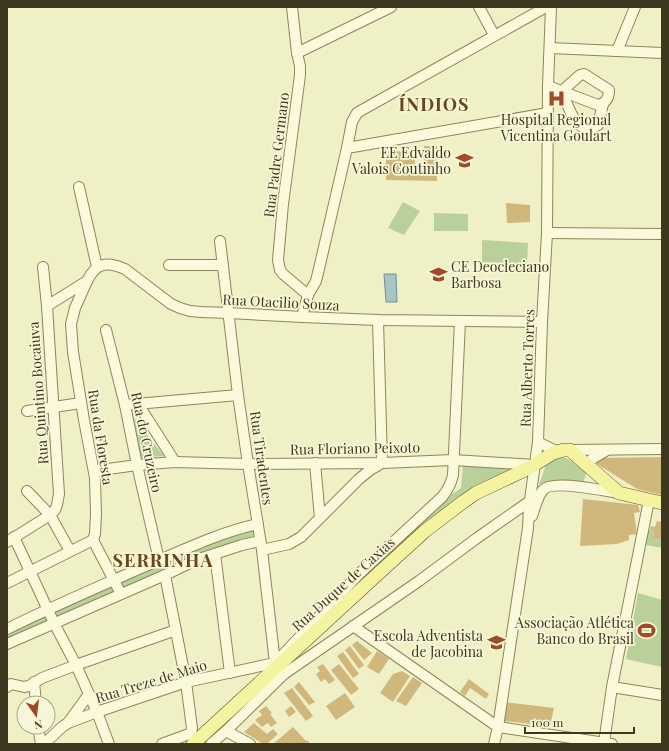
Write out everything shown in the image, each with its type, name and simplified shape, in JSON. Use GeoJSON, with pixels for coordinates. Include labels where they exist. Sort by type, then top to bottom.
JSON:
{"type":"FeatureCollection","features":[{"type":"Feature","properties":{"kind":"main road","name":"Rua Duque de Caxias"},"geometry":{"type":"LineString","coordinates":[[193,744],[278,668],[425,531],[476,494],[532,467],[548,456],[564,451]]}},
{"type":"Feature","properties":{"kind":"main road"},"geometry":{"type":"LineString","coordinates":[[564,451],[588,467],[619,493],[656,501]]}},
{"type":"Feature","properties":{"kind":"street","name":"Rua Padre Germano"},"geometry":{"type":"LineString","coordinates":[[292,7],[300,75],[284,197],[278,260],[280,270],[283,274],[308,295]]}},
{"type":"Feature","properties":{"kind":"street"},"geometry":{"type":"LineString","coordinates":[[297,53],[391,7]]}},
{"type":"Feature","properties":{"kind":"street"},"geometry":{"type":"LineString","coordinates":[[479,7],[494,35]]}},
{"type":"Feature","properties":{"kind":"street"},"geometry":{"type":"LineString","coordinates":[[302,317],[308,295],[316,281],[348,148],[352,122],[357,113],[546,7]]}},
{"type":"Feature","properties":{"kind":"street","name":"Rua Alberto Torres"},"geometry":{"type":"LineString","coordinates":[[528,528],[532,467],[538,442],[547,233],[548,86],[551,7]]}},
{"type":"Feature","properties":{"kind":"street"},"geometry":{"type":"LineString","coordinates":[[617,51],[635,7]]}},
{"type":"Feature","properties":{"kind":"street"},"geometry":{"type":"LineString","coordinates":[[550,48],[662,53]]}},
{"type":"Feature","properties":{"kind":"street"},"geometry":{"type":"LineString","coordinates":[[584,74],[608,90],[609,94],[603,104],[598,125],[590,128],[579,126],[562,91],[580,75],[584,74]]}},
{"type":"Feature","properties":{"kind":"street"},"geometry":{"type":"LineString","coordinates":[[548,86],[598,105],[603,104]]}},
{"type":"Feature","properties":{"kind":"street"},"geometry":{"type":"LineString","coordinates":[[348,148],[548,113]]}},
{"type":"Feature","properties":{"kind":"street"},"geometry":{"type":"LineString","coordinates":[[46,306],[87,281],[97,267],[79,187]]}},
{"type":"Feature","properties":{"kind":"street"},"geometry":{"type":"LineString","coordinates":[[547,233],[662,234]]}},
{"type":"Feature","properties":{"kind":"street","name":"Rua Tiradentes"},"geometry":{"type":"LineString","coordinates":[[220,241],[238,395],[278,668]]}},
{"type":"Feature","properties":{"kind":"street","name":"Rua Otacilio Souza"},"geometry":{"type":"LineString","coordinates":[[97,267],[112,265],[125,269],[171,304],[190,311],[378,320],[542,322]]}},
{"type":"Feature","properties":{"kind":"street"},"geometry":{"type":"LineString","coordinates":[[169,265],[223,265]]}},
{"type":"Feature","properties":{"kind":"street","name":"Rua Quintino Bocaiuva"},"geometry":{"type":"LineString","coordinates":[[43,267],[59,494],[55,510],[50,515]]}},
{"type":"Feature","properties":{"kind":"street","name":"Rua da Floresta"},"geometry":{"type":"LineString","coordinates":[[87,281],[75,308],[71,324],[73,352],[94,471],[96,514],[95,534],[93,540]]}},
{"type":"Feature","properties":{"kind":"street"},"geometry":{"type":"LineString","coordinates":[[7,644],[196,560],[242,545],[283,546],[302,537],[360,479],[370,470],[382,463],[378,320]]}},
{"type":"Feature","properties":{"kind":"street","name":"Rua Duque de Caxias"},"geometry":{"type":"LineString","coordinates":[[211,744],[226,731],[360,573],[448,490],[453,475],[460,321]]}},
{"type":"Feature","properties":{"kind":"street","name":"Rua do Cruzeiro"},"geometry":{"type":"LineString","coordinates":[[106,330],[125,405],[159,560]]}},
{"type":"Feature","properties":{"kind":"street"},"geometry":{"type":"LineString","coordinates":[[125,405],[238,395]]}},
{"type":"Feature","properties":{"kind":"street"},"geometry":{"type":"LineString","coordinates":[[27,411],[81,403]]}},
{"type":"Feature","properties":{"kind":"street"},"geometry":{"type":"LineString","coordinates":[[138,404],[175,462]]}},
{"type":"Feature","properties":{"kind":"street"},"geometry":{"type":"LineString","coordinates":[[538,442],[564,451],[662,449]]}},
{"type":"Feature","properties":{"kind":"street"},"geometry":{"type":"LineString","coordinates":[[588,467],[592,459],[608,449]]}},
{"type":"Feature","properties":{"kind":"street","name":"Rua Floriano Peixoto"},"geometry":{"type":"LineString","coordinates":[[94,471],[137,465],[175,462],[315,464],[454,460],[532,467]]}},
{"type":"Feature","properties":{"kind":"street"},"geometry":{"type":"LineString","coordinates":[[315,464],[320,518]]}},
{"type":"Feature","properties":{"kind":"street"},"geometry":{"type":"LineString","coordinates":[[494,744],[498,727],[528,528],[539,496],[548,486],[555,485],[619,493]]}},
{"type":"Feature","properties":{"kind":"street"},"geometry":{"type":"LineString","coordinates":[[27,491],[50,515],[70,551]]}},
{"type":"Feature","properties":{"kind":"street"},"geometry":{"type":"LineString","coordinates":[[353,626],[498,727],[608,744],[612,688],[656,501]]}},
{"type":"Feature","properties":{"kind":"street","name":"Rua Duque de Caxias"},"geometry":{"type":"LineString","coordinates":[[278,668],[353,626],[530,502]]}},
{"type":"Feature","properties":{"kind":"street"},"geometry":{"type":"LineString","coordinates":[[50,515],[11,539],[30,572],[76,665],[97,712],[109,744]]}},
{"type":"Feature","properties":{"kind":"street"},"geometry":{"type":"LineString","coordinates":[[7,629],[48,609],[159,560],[223,534],[258,524]]}},
{"type":"Feature","properties":{"kind":"street"},"geometry":{"type":"LineString","coordinates":[[7,583],[93,540],[121,594]]}},
{"type":"Feature","properties":{"kind":"street"},"geometry":{"type":"LineString","coordinates":[[191,547],[196,560]]}},
{"type":"Feature","properties":{"kind":"street"},"geometry":{"type":"LineString","coordinates":[[215,554],[230,673]]}},
{"type":"Feature","properties":{"kind":"street"},"geometry":{"type":"LineString","coordinates":[[162,744],[191,733],[192,724],[186,682],[165,575]]}},
{"type":"Feature","properties":{"kind":"street"},"geometry":{"type":"LineString","coordinates":[[26,619],[32,633]]}},
{"type":"Feature","properties":{"kind":"street"},"geometry":{"type":"LineString","coordinates":[[7,687],[12,684],[24,688],[42,678],[76,665],[176,630]]}},
{"type":"Feature","properties":{"kind":"street","name":"Rua Treze de Maio"},"geometry":{"type":"LineString","coordinates":[[42,744],[68,723],[186,682],[230,673],[278,668]]}},
{"type":"Feature","properties":{"kind":"street"},"geometry":{"type":"LineString","coordinates":[[34,682],[35,695]]}},
{"type":"Feature","properties":{"kind":"street"},"geometry":{"type":"LineString","coordinates":[[612,688],[662,694]]}},
{"type":"Feature","properties":{"kind":"street"},"geometry":{"type":"LineString","coordinates":[[68,723],[89,694]]}},
{"type":"Feature","properties":{"kind":"street"},"geometry":{"type":"LineString","coordinates":[[226,731],[250,744]]}},
{"type":"Feature","properties":{"kind":"green space"},"geometry":{"type":"Polygon","coordinates":[[[403,202],[420,211],[404,235],[388,228],[403,202]]]}},
{"type":"Feature","properties":{"kind":"green space"},"geometry":{"type":"Polygon","coordinates":[[[434,213],[468,214],[468,231],[434,231],[434,213]]]}},
{"type":"Feature","properties":{"kind":"green space"},"geometry":{"type":"Polygon","coordinates":[[[482,240],[528,243],[527,264],[482,262],[482,240]]]}},
{"type":"Feature","properties":{"kind":"green space"},"geometry":{"type":"Polygon","coordinates":[[[129,412],[164,456],[139,458],[129,412]]]}},
{"type":"Feature","properties":{"kind":"green space"},"geometry":{"type":"Polygon","coordinates":[[[559,456],[568,459],[587,471],[583,483],[549,481],[539,485],[546,465],[559,456]]]}},
{"type":"Feature","properties":{"kind":"green space"},"geometry":{"type":"Polygon","coordinates":[[[463,466],[510,466],[517,472],[471,494],[292,644],[437,504],[461,488],[463,466]]]}},
{"type":"Feature","properties":{"kind":"green space"},"geometry":{"type":"Polygon","coordinates":[[[253,529],[253,536],[220,548],[7,638],[7,633],[93,592],[218,541],[253,529]]]}},
{"type":"Feature","properties":{"kind":"green space"},"geometry":{"type":"Polygon","coordinates":[[[643,530],[654,530],[653,538],[662,540],[662,548],[641,544],[643,530]]]}},
{"type":"Feature","properties":{"kind":"green space","name":"Associação Atlética Banco do Brasil"},"geometry":{"type":"Polygon","coordinates":[[[638,593],[662,600],[662,667],[626,659],[638,593]]]}},
{"type":"Feature","properties":{"kind":"water"},"geometry":{"type":"Polygon","coordinates":[[[384,274],[396,274],[397,302],[386,302],[384,274]]]}},
{"type":"Feature","properties":{"kind":"building"},"geometry":{"type":"Polygon","coordinates":[[[424,146],[437,146],[437,181],[386,180],[386,151],[415,152],[415,171],[424,171],[424,146]]]}},
{"type":"Feature","properties":{"kind":"building"},"geometry":{"type":"Polygon","coordinates":[[[506,203],[530,205],[530,222],[507,223],[506,203]]]}},
{"type":"Feature","properties":{"kind":"building"},"geometry":{"type":"Polygon","coordinates":[[[662,457],[662,495],[637,489],[597,464],[597,458],[662,457]]]}},
{"type":"Feature","properties":{"kind":"building"},"geometry":{"type":"Polygon","coordinates":[[[583,499],[638,505],[640,512],[634,513],[637,534],[629,535],[629,540],[617,544],[580,546],[583,499]]]}},
{"type":"Feature","properties":{"kind":"building"},"geometry":{"type":"Polygon","coordinates":[[[657,521],[662,522],[662,540],[653,538],[654,530],[650,530],[651,526],[655,527],[657,521]]]}},
{"type":"Feature","properties":{"kind":"building"},"geometry":{"type":"Polygon","coordinates":[[[357,641],[372,653],[364,660],[352,645],[357,641]]]}},
{"type":"Feature","properties":{"kind":"building"},"geometry":{"type":"Polygon","coordinates":[[[350,646],[364,665],[359,669],[345,650],[350,646]]]}},
{"type":"Feature","properties":{"kind":"building"},"geometry":{"type":"Polygon","coordinates":[[[377,651],[389,659],[379,674],[367,667],[377,651]]]}},
{"type":"Feature","properties":{"kind":"building"},"geometry":{"type":"Polygon","coordinates":[[[343,652],[359,674],[353,678],[337,656],[343,652]]]}},
{"type":"Feature","properties":{"kind":"building"},"geometry":{"type":"Polygon","coordinates":[[[323,664],[335,680],[329,684],[325,679],[321,682],[316,674],[320,671],[317,667],[323,664]]]}},
{"type":"Feature","properties":{"kind":"building"},"geometry":{"type":"Polygon","coordinates":[[[339,664],[359,689],[351,695],[331,670],[339,664]]]}},
{"type":"Feature","properties":{"kind":"building"},"geometry":{"type":"Polygon","coordinates":[[[402,671],[410,676],[393,702],[380,693],[393,674],[402,671]]]}},
{"type":"Feature","properties":{"kind":"building"},"geometry":{"type":"Polygon","coordinates":[[[413,677],[422,683],[406,706],[396,701],[413,677]]]}},
{"type":"Feature","properties":{"kind":"building"},"geometry":{"type":"Polygon","coordinates":[[[469,679],[489,694],[486,699],[470,688],[465,696],[460,692],[469,679]]]}},
{"type":"Feature","properties":{"kind":"building"},"geometry":{"type":"Polygon","coordinates":[[[299,682],[315,702],[309,705],[294,687],[299,682]]]}},
{"type":"Feature","properties":{"kind":"building"},"geometry":{"type":"Polygon","coordinates":[[[292,688],[313,716],[306,721],[284,693],[292,688]]]}},
{"type":"Feature","properties":{"kind":"building"},"geometry":{"type":"Polygon","coordinates":[[[345,693],[355,707],[336,720],[326,706],[345,693]]]}},
{"type":"Feature","properties":{"kind":"building"},"geometry":{"type":"Polygon","coordinates":[[[504,702],[554,708],[550,726],[503,721],[504,702]]]}},
{"type":"Feature","properties":{"kind":"building"},"geometry":{"type":"Polygon","coordinates":[[[266,706],[272,713],[270,714],[277,723],[271,727],[268,723],[262,727],[255,720],[262,715],[259,711],[266,706]]]}},
{"type":"Feature","properties":{"kind":"building"},"geometry":{"type":"Polygon","coordinates":[[[291,706],[296,712],[289,717],[285,711],[291,706]]]}},
{"type":"Feature","properties":{"kind":"building"},"geometry":{"type":"Polygon","coordinates":[[[254,723],[267,734],[273,729],[278,734],[267,744],[263,744],[244,732],[254,723]]]}},
{"type":"Feature","properties":{"kind":"building"},"geometry":{"type":"Polygon","coordinates":[[[293,727],[306,741],[307,740],[311,744],[273,744],[293,727]]]}},
{"type":"Feature","properties":{"kind":"place","name":"Hospital Regional Vicentina Goulart"},"geometry":{"type":"Point","coordinates":[556,99]}},
{"type":"Feature","properties":{"kind":"place","name":"EE Edvaldo Valois Coutinho"},"geometry":{"type":"Point","coordinates":[464,160]}},
{"type":"Feature","properties":{"kind":"place","name":"CE Deocleciano Barbosa"},"geometry":{"type":"Point","coordinates":[438,274]}},
{"type":"Feature","properties":{"kind":"place","name":"Associação Atlética Banco do Brasil"},"geometry":{"type":"Point","coordinates":[647,630]}},
{"type":"Feature","properties":{"kind":"place","name":"Escola Adventista de Jacobina"},"geometry":{"type":"Point","coordinates":[496,643]}},
{"type":"Feature","properties":{"kind":"district","name":"ÍNDIOS"},"geometry":{"type":"Point","coordinates":[434,104]}},
{"type":"Feature","properties":{"kind":"district","name":"SERRINHA"},"geometry":{"type":"Point","coordinates":[163,560]}}]}
